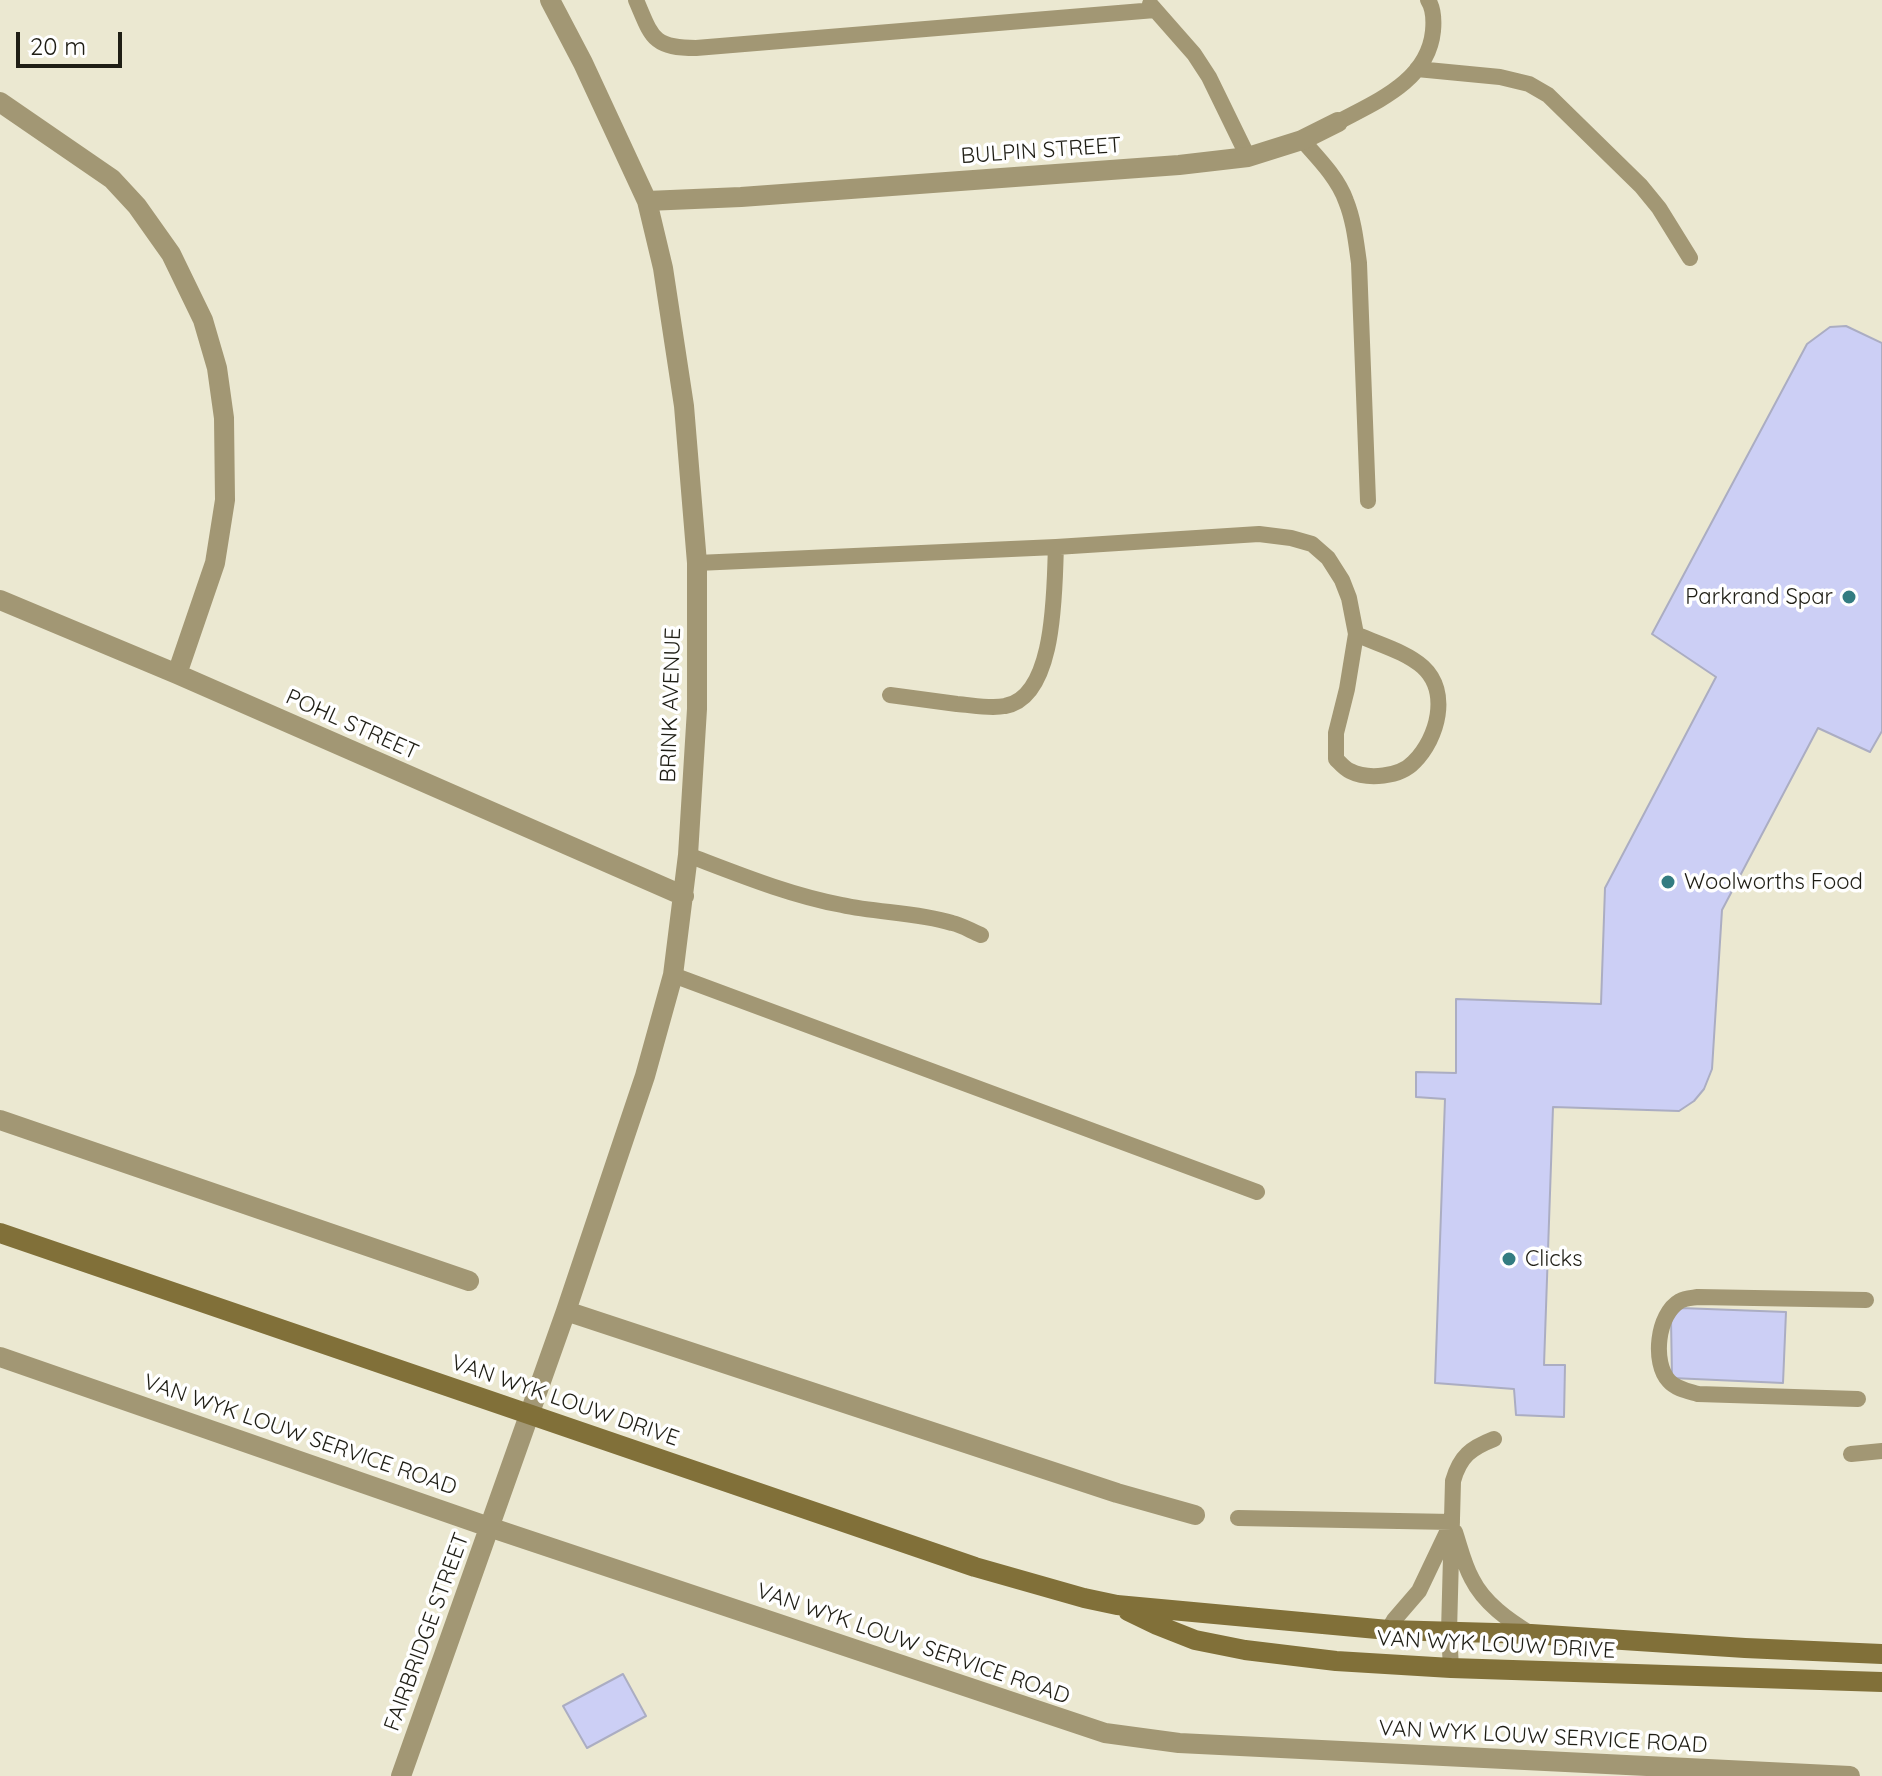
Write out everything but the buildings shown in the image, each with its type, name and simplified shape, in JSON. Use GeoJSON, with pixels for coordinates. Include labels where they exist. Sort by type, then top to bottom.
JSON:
{"type":"FeatureCollection","features":[{"type":"Feature","properties":{"kind":"street","name":"BRINK AVENUE"},"geometry":{"type":"LineString","coordinates":[[529,1412],[645,1076],[673,975],[688,855],[697,709],[697,563],[682,391],[663,268],[647,201],[550,0]]}},
{"type":"Feature","properties":{"kind":"street"},"geometry":{"type":"LineString","coordinates":[[0,102],[112,179],[137,206],[171,254],[203,320],[217,368],[224,418],[225,500],[215,563],[177,674]]}},
{"type":"Feature","properties":{"kind":"street","name":"BULPIN STREET"},"geometry":{"type":"LineString","coordinates":[[647,201],[1179,165],[1248,157],[1302,140],[1338,122]]}},
{"type":"Feature","properties":{"kind":"street","name":"POHL STREET"},"geometry":{"type":"LineString","coordinates":[[0,600],[684,896]]}},
{"type":"Feature","properties":{"kind":"street"},"geometry":{"type":"LineString","coordinates":[[0,1120],[469,1281]]}},
{"type":"Feature","properties":{"kind":"street","name":"VAN WYK LOUW DRIVE"},"geometry":{"type":"LineString","coordinates":[[0,1233],[975,1567],[1117,1605],[1388,1630],[1531,1634],[1873,1653]]}},
{"type":"Feature","properties":{"kind":"street"},"geometry":{"type":"LineString","coordinates":[[566,1311],[1102,1488],[1195,1515]]}},
{"type":"Feature","properties":{"kind":"street","name":"VAN WYK LOUW SERVICE ROAD"},"geometry":{"type":"LineString","coordinates":[[0,1357],[489,1527],[1105,1733],[1179,1743],[1850,1776]]}},
{"type":"Feature","properties":{"kind":"street","name":"FAIRBRIDGE STREET"},"geometry":{"type":"LineString","coordinates":[[401,1776],[529,1412]]}},
{"type":"Feature","properties":{"kind":"street","name":"VAN WYK LOUW DRIVE"},"geometry":{"type":"LineString","coordinates":[[1117,1605],[1195,1640],[1245,1650],[1336,1661],[1451,1668],[1882,1682]]}},
{"type":"Feature","properties":{"kind":"lane"},"geometry":{"type":"LineString","coordinates":[[636,0],[652,35],[671,48],[1151,5],[1194,54],[1248,157]]}},
{"type":"Feature","properties":{"kind":"lane"},"geometry":{"type":"LineString","coordinates":[[1338,122],[1396,90],[1424,62],[1432,43],[1434,22],[1428,0]]}},
{"type":"Feature","properties":{"kind":"lane"},"geometry":{"type":"LineString","coordinates":[[1417,69],[1500,77],[1529,84],[1548,95],[1641,186],[1659,208],[1690,258]]}},
{"type":"Feature","properties":{"kind":"lane"},"geometry":{"type":"LineString","coordinates":[[1302,140],[1332,175],[1345,198],[1353,225],[1359,263],[1368,501]]}},
{"type":"Feature","properties":{"kind":"lane"},"geometry":{"type":"LineString","coordinates":[[697,563],[1056,547],[1259,534],[1312,544],[1328,558],[1342,580],[1356,634],[1336,733],[1336,759],[1348,771],[1361,774],[1375,776],[1401,772],[1414,763],[1424,749],[1439,710],[1439,696],[1432,679],[1422,667],[1404,654],[1356,634]]}},
{"type":"Feature","properties":{"kind":"lane"},"geometry":{"type":"LineString","coordinates":[[890,695],[983,707],[1007,706],[1021,700],[1034,685],[1047,656],[1056,547]]}},
{"type":"Feature","properties":{"kind":"lane"},"geometry":{"type":"LineString","coordinates":[[688,855],[807,898],[922,916],[953,923],[981,935]]}},
{"type":"Feature","properties":{"kind":"lane"},"geometry":{"type":"LineString","coordinates":[[673,975],[1257,1192]]}},
{"type":"Feature","properties":{"kind":"lane"},"geometry":{"type":"LineString","coordinates":[[1858,1399],[1698,1394],[1685,1390],[1671,1384],[1664,1374],[1660,1359],[1660,1334],[1664,1318],[1672,1308],[1681,1300],[1698,1297],[1866,1300]]}},
{"type":"Feature","properties":{"kind":"lane"},"geometry":{"type":"LineString","coordinates":[[1451,1668],[1452,1499],[1456,1471],[1475,1446],[1494,1439]]}},
{"type":"Feature","properties":{"kind":"lane"},"geometry":{"type":"LineString","coordinates":[[1851,1454],[1882,1451]]}},
{"type":"Feature","properties":{"kind":"lane"},"geometry":{"type":"LineString","coordinates":[[1238,1518],[1452,1522]]}},
{"type":"Feature","properties":{"kind":"lane"},"geometry":{"type":"LineString","coordinates":[[1388,1630],[1419,1591],[1452,1522]]}},
{"type":"Feature","properties":{"kind":"lane"},"geometry":{"type":"LineString","coordinates":[[1452,1522],[1471,1578],[1481,1593],[1510,1621],[1531,1634]]}},
{"type":"Feature","properties":{"kind":"lane"},"geometry":{"type":"LineString","coordinates":[[1873,1653],[1882,1640]]}},
{"type":"Feature","properties":{"kind":"place","name":"Parkrand Spar"},"geometry":{"type":"Point","coordinates":[1849,597]}},
{"type":"Feature","properties":{"kind":"place","name":"Woolworths Food"},"geometry":{"type":"Point","coordinates":[1668,882]}},
{"type":"Feature","properties":{"kind":"place","name":"Clicks"},"geometry":{"type":"Point","coordinates":[1509,1259]}}]}
